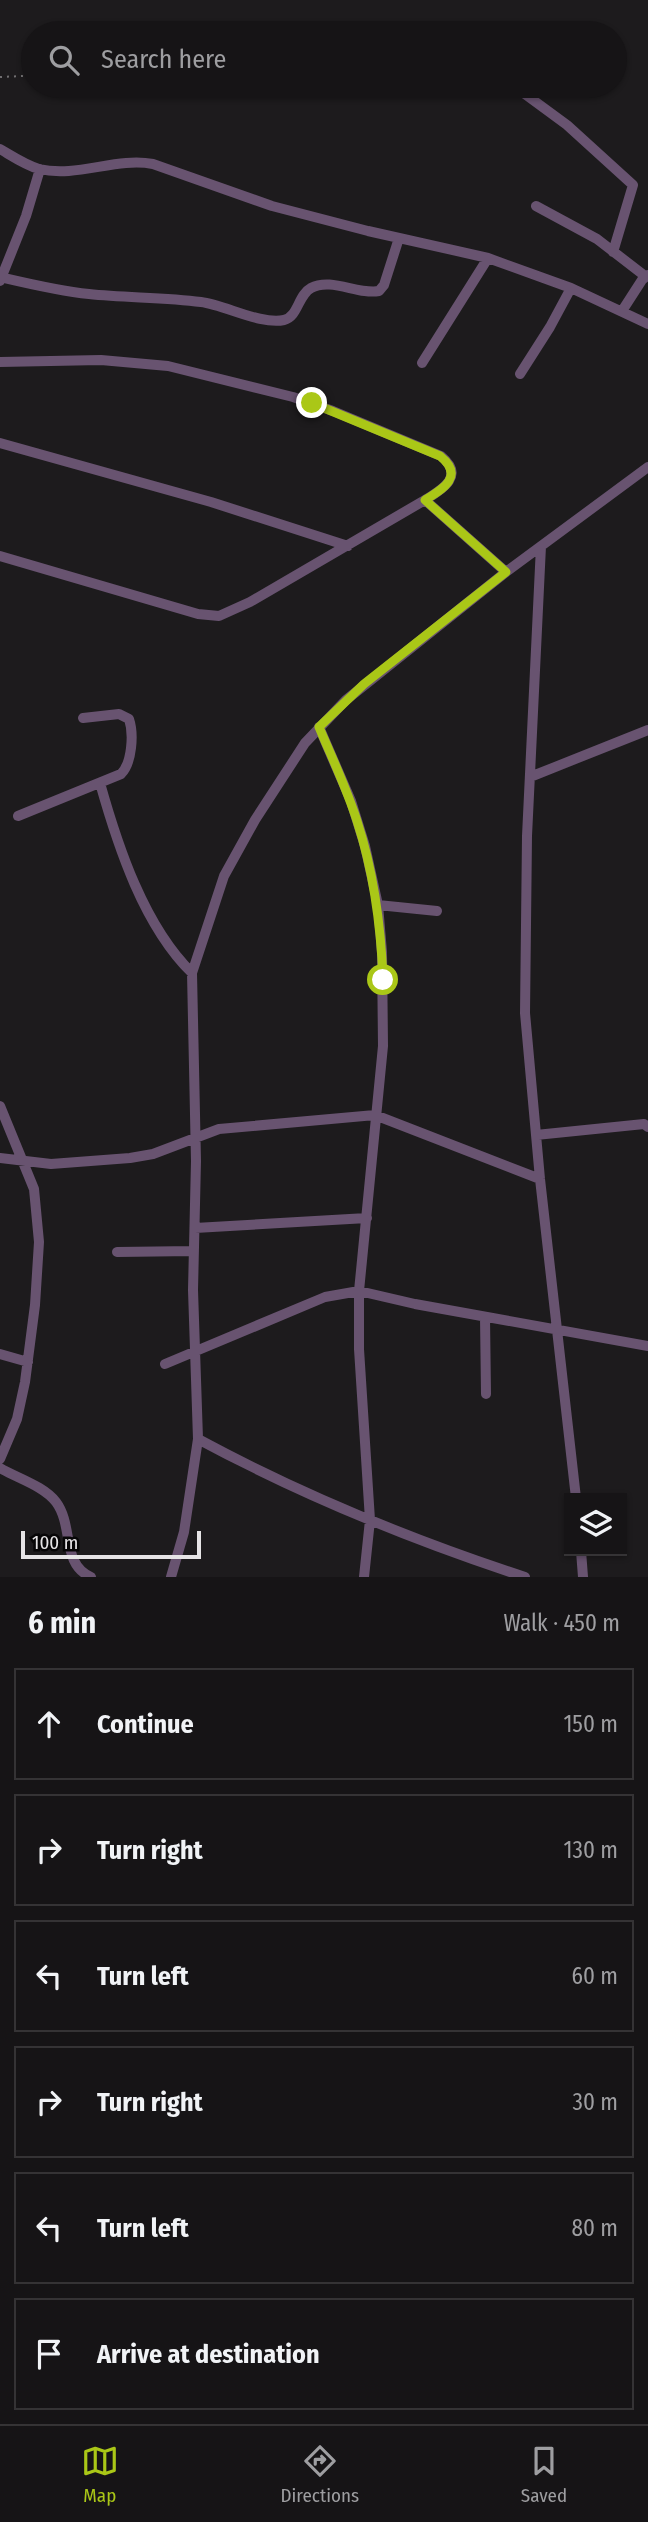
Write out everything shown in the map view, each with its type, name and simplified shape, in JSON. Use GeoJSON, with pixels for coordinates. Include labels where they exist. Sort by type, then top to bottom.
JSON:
{"type":"FeatureCollection","features":[{"type":"Feature","properties":{"kind":"street"},"geometry":{"type":"LineString","coordinates":[[530,98],[567,125],[633,185],[613,252]]}},
{"type":"Feature","properties":{"kind":"street"},"geometry":{"type":"LineString","coordinates":[[0,149],[40,169],[69,170],[146,163],[272,206],[488,258],[571,288],[648,324]]}},
{"type":"Feature","properties":{"kind":"street"},"geometry":{"type":"LineString","coordinates":[[40,169],[23,224],[0,278],[89,294],[201,302],[252,316],[285,320],[292,314],[303,294],[312,287],[326,285],[379,291],[384,285],[399,238]]}},
{"type":"Feature","properties":{"kind":"street"},"geometry":{"type":"LineString","coordinates":[[536,206],[578,227],[646,276],[622,311]]}},
{"type":"Feature","properties":{"kind":"street"},"geometry":{"type":"LineString","coordinates":[[422,363],[488,258]]}},
{"type":"Feature","properties":{"kind":"street"},"geometry":{"type":"LineString","coordinates":[[520,374],[571,288]]}},
{"type":"Feature","properties":{"kind":"street"},"geometry":{"type":"LineString","coordinates":[[0,362],[101,360],[138,362],[187,370],[293,397],[440,456],[450,467],[450,481],[447,486],[348,546],[239,608],[219,616],[210,616],[0,556]]}},
{"type":"Feature","properties":{"kind":"street"},"geometry":{"type":"LineString","coordinates":[[0,443],[234,509],[348,546]]}},
{"type":"Feature","properties":{"kind":"street"},"geometry":{"type":"LineString","coordinates":[[171,1577],[184,1532],[198,1440],[193,1290],[196,1136],[192,974],[216,897],[237,850],[298,754],[319,727],[364,684],[506,572],[647,470]]}},
{"type":"Feature","properties":{"kind":"street"},"geometry":{"type":"LineString","coordinates":[[425,500],[506,572]]}},
{"type":"Feature","properties":{"kind":"street"},"geometry":{"type":"LineString","coordinates":[[541,547],[530,777],[525,993],[540,1179],[575,1493]]}},
{"type":"Feature","properties":{"kind":"street"},"geometry":{"type":"LineString","coordinates":[[18,817],[125,770],[131,723],[125,716],[119,715],[83,719]]}},
{"type":"Feature","properties":{"kind":"street"},"geometry":{"type":"LineString","coordinates":[[319,727],[358,822],[377,905],[382,952],[384,1021],[359,1291],[359,1349],[369,1520],[364,1577]]}},
{"type":"Feature","properties":{"kind":"street"},"geometry":{"type":"LineString","coordinates":[[530,777],[648,730]]}},
{"type":"Feature","properties":{"kind":"street"},"geometry":{"type":"LineString","coordinates":[[100,783],[117,838],[138,889],[166,941],[192,974]]}},
{"type":"Feature","properties":{"kind":"street"},"geometry":{"type":"LineString","coordinates":[[377,905],[438,911]]}},
{"type":"Feature","properties":{"kind":"street"},"geometry":{"type":"LineString","coordinates":[[0,1106],[36,1197],[38,1242],[35,1305],[28,1362],[17,1419],[0,1459]]}},
{"type":"Feature","properties":{"kind":"street"},"geometry":{"type":"LineString","coordinates":[[0,1158],[65,1164],[142,1156],[167,1149],[196,1136],[234,1126],[375,1115],[540,1179]]}},
{"type":"Feature","properties":{"kind":"street"},"geometry":{"type":"LineString","coordinates":[[536,1135],[644,1125],[648,1127]]}},
{"type":"Feature","properties":{"kind":"street"},"geometry":{"type":"LineString","coordinates":[[195,1228],[367,1218]]}},
{"type":"Feature","properties":{"kind":"street"},"geometry":{"type":"LineString","coordinates":[[117,1252],[194,1251]]}},
{"type":"Feature","properties":{"kind":"street"},"geometry":{"type":"LineString","coordinates":[[164,1364],[325,1297],[359,1291],[648,1346]]}},
{"type":"Feature","properties":{"kind":"street"},"geometry":{"type":"LineString","coordinates":[[485,1317],[486,1394]]}},
{"type":"Feature","properties":{"kind":"street"},"geometry":{"type":"LineString","coordinates":[[0,1354],[28,1362]]}},
{"type":"Feature","properties":{"kind":"street"},"geometry":{"type":"LineString","coordinates":[[198,1440],[369,1520],[525,1577]]}},
{"type":"Feature","properties":{"kind":"street"},"geometry":{"type":"LineString","coordinates":[[0,1468],[53,1499],[65,1517],[74,1563],[82,1573],[92,1577]]}},
{"type":"Feature","properties":{"kind":"street"},"geometry":{"type":"LineString","coordinates":[[581,1556],[583,1577]]}},
{"type":"Feature","properties":{"kind":"path"},"geometry":{"type":"LineString","coordinates":[[0,78],[21,76]]}},
{"type":"Feature","properties":{"kind":"route"},"geometry":{"type":"LineString","coordinates":[[312,403],[447,461],[450,481],[447,486],[425,500],[506,572],[364,684],[319,727],[351,802],[365,846],[377,905],[383,980]]}}]}
